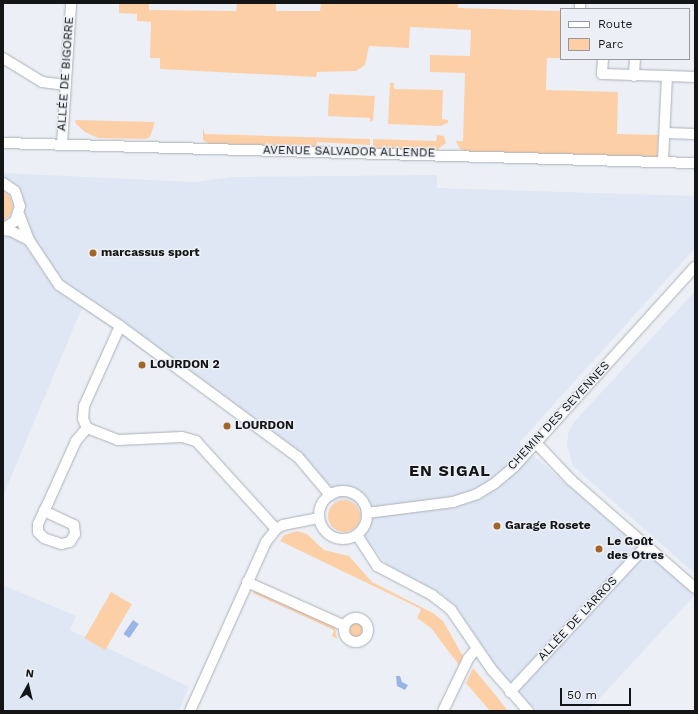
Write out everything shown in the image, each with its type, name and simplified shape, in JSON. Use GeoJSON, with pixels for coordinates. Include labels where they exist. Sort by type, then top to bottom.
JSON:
{"type":"FeatureCollection","features":[{"type":"Feature","properties":{"kind":"street","name":"ALLÉE DE BIGORRE"},"geometry":{"type":"LineString","coordinates":[[62,144],[71,3]]}},
{"type":"Feature","properties":{"kind":"street"},"geometry":{"type":"LineString","coordinates":[[3,58],[42,82],[66,85]]}},
{"type":"Feature","properties":{"kind":"street"},"geometry":{"type":"LineString","coordinates":[[603,60],[602,74],[695,77]]}},
{"type":"Feature","properties":{"kind":"street"},"geometry":{"type":"LineString","coordinates":[[634,76],[635,60]]}},
{"type":"Feature","properties":{"kind":"street"},"geometry":{"type":"LineString","coordinates":[[663,162],[666,133],[667,76]]}},
{"type":"Feature","properties":{"kind":"street"},"geometry":{"type":"LineString","coordinates":[[666,133],[695,134]]}},
{"type":"Feature","properties":{"kind":"street","name":"AVENUE SALVADOR ALLENDE"},"geometry":{"type":"LineString","coordinates":[[3,142],[695,163]]}},
{"type":"Feature","properties":{"kind":"street"},"geometry":{"type":"LineString","coordinates":[[3,183],[15,191],[19,198],[19,214],[29,240],[59,285],[120,326],[298,457],[330,495]]}},
{"type":"Feature","properties":{"kind":"street"},"geometry":{"type":"LineString","coordinates":[[3,229],[15,221],[19,214]]}},
{"type":"Feature","properties":{"kind":"street"},"geometry":{"type":"LineString","coordinates":[[3,229],[11,231],[29,240]]}},
{"type":"Feature","properties":{"kind":"street","name":"CHEMIN DES SEVENNES"},"geometry":{"type":"LineString","coordinates":[[367,513],[436,505],[476,494],[502,478],[536,443],[695,267]]}},
{"type":"Feature","properties":{"kind":"street"},"geometry":{"type":"LineString","coordinates":[[120,326],[84,406],[83,419],[87,428],[118,440],[182,437],[196,441],[276,529]]}},
{"type":"Feature","properties":{"kind":"street"},"geometry":{"type":"LineString","coordinates":[[44,511],[76,441],[87,428]]}},
{"type":"Feature","properties":{"kind":"street"},"geometry":{"type":"LineString","coordinates":[[536,443],[571,480],[695,588]]}},
{"type":"Feature","properties":{"kind":"street"},"geometry":{"type":"LineString","coordinates":[[342,492],[352,493],[363,502],[367,513],[365,526],[356,535],[345,539],[333,537],[324,529],[319,518],[322,505],[330,495],[342,492]]}},
{"type":"Feature","properties":{"kind":"street"},"geometry":{"type":"LineString","coordinates":[[190,711],[266,542],[276,529],[298,521],[319,518]]}},
{"type":"Feature","properties":{"kind":"street"},"geometry":{"type":"LineString","coordinates":[[356,535],[377,566],[432,595],[451,610],[476,649],[510,692],[528,711]]}},
{"type":"Feature","properties":{"kind":"street","name":"ALLÉE DE L'ARROS"},"geometry":{"type":"LineString","coordinates":[[510,692],[646,546]]}},
{"type":"Feature","properties":{"kind":"street"},"geometry":{"type":"LineString","coordinates":[[247,582],[345,626]]}},
{"type":"Feature","properties":{"kind":"street"},"geometry":{"type":"LineString","coordinates":[[350,620],[361,620],[366,625],[370,637],[356,642],[349,640],[345,634],[345,626],[350,620]]}},
{"type":"Feature","properties":{"kind":"street"},"geometry":{"type":"LineString","coordinates":[[443,711],[468,659],[476,649]]}},
{"type":"Feature","properties":{"kind":"shaded area"},"geometry":{"type":"Polygon","coordinates":[[[3,173],[194,182],[233,177],[437,175],[437,188],[695,196],[695,248],[519,443],[695,595],[588,711],[538,711],[494,669],[455,605],[442,594],[388,565],[293,457],[82,308],[3,496],[3,173]]]}},
{"type":"Feature","properties":{"kind":"shaded area"},"geometry":{"type":"Polygon","coordinates":[[[695,291],[695,574],[573,466],[567,446],[568,434],[574,422],[695,291]]]}},
{"type":"Feature","properties":{"kind":"shaded area"},"geometry":{"type":"Polygon","coordinates":[[[3,585],[76,616],[70,630],[189,687],[179,711],[3,711],[3,585]]]}},
{"type":"Feature","properties":{"kind":"green space"},"geometry":{"type":"Polygon","coordinates":[[[119,3],[149,3],[149,10],[236,11],[237,3],[276,3],[276,11],[320,11],[321,3],[458,3],[458,8],[560,11],[560,58],[547,58],[546,90],[618,92],[617,134],[658,135],[657,157],[467,152],[460,149],[456,141],[463,141],[465,73],[430,72],[430,55],[470,56],[471,30],[410,27],[409,48],[369,46],[365,65],[356,71],[317,72],[316,77],[160,69],[160,58],[150,58],[151,22],[137,21],[137,14],[119,13],[119,3]]]}},
{"type":"Feature","properties":{"kind":"green space"},"geometry":{"type":"Polygon","coordinates":[[[390,83],[394,83],[394,89],[443,90],[442,119],[448,120],[448,123],[440,126],[388,124],[390,83]]]}},
{"type":"Feature","properties":{"kind":"green space"},"geometry":{"type":"Polygon","coordinates":[[[329,94],[375,96],[373,120],[370,122],[370,118],[328,116],[329,94]]]}},
{"type":"Feature","properties":{"kind":"green space"},"geometry":{"type":"Polygon","coordinates":[[[75,120],[155,122],[150,137],[146,139],[98,138],[85,132],[76,124],[75,120]]]}},
{"type":"Feature","properties":{"kind":"green space"},"geometry":{"type":"Polygon","coordinates":[[[203,128],[205,134],[370,139],[370,145],[317,142],[316,147],[210,144],[203,140],[203,128]]]}},
{"type":"Feature","properties":{"kind":"green space"},"geometry":{"type":"Polygon","coordinates":[[[437,135],[444,136],[446,143],[436,151],[373,149],[373,139],[436,141],[437,135]]]}},
{"type":"Feature","properties":{"kind":"green space"},"geometry":{"type":"Polygon","coordinates":[[[3,191],[10,197],[13,206],[10,215],[3,221],[3,191]]]}},
{"type":"Feature","properties":{"kind":"green space"},"geometry":{"type":"Polygon","coordinates":[[[344,500],[355,505],[360,516],[355,527],[344,532],[333,527],[328,516],[333,505],[344,500]]]}},
{"type":"Feature","properties":{"kind":"green space"},"geometry":{"type":"Polygon","coordinates":[[[297,531],[307,534],[324,550],[349,556],[372,582],[433,613],[443,621],[463,656],[459,665],[431,628],[417,618],[421,609],[280,541],[284,535],[297,531]]]}},
{"type":"Feature","properties":{"kind":"green space"},"geometry":{"type":"Polygon","coordinates":[[[255,589],[335,627],[337,639],[332,636],[334,630],[253,593],[255,589]]]}},
{"type":"Feature","properties":{"kind":"green space"},"geometry":{"type":"Polygon","coordinates":[[[111,592],[132,604],[105,650],[84,638],[111,592]]]}},
{"type":"Feature","properties":{"kind":"green space"},"geometry":{"type":"Polygon","coordinates":[[[353,622],[359,622],[364,627],[362,636],[359,638],[353,638],[348,633],[348,627],[353,622]]]}},
{"type":"Feature","properties":{"kind":"green space"},"geometry":{"type":"Polygon","coordinates":[[[473,668],[508,711],[490,711],[466,683],[473,668]]]}},
{"type":"Feature","properties":{"kind":"water"},"geometry":{"type":"Polygon","coordinates":[[[133,620],[139,624],[129,638],[123,634],[133,620]]]}},
{"type":"Feature","properties":{"kind":"water"},"geometry":{"type":"Polygon","coordinates":[[[396,676],[400,676],[402,682],[408,685],[405,690],[397,686],[396,676]]]}},
{"type":"Feature","properties":{"kind":"place","name":"marcassus sport"},"geometry":{"type":"Point","coordinates":[93,253]}},
{"type":"Feature","properties":{"kind":"place","name":"LOURDON 2"},"geometry":{"type":"Point","coordinates":[142,365]}},
{"type":"Feature","properties":{"kind":"place","name":"LOURDON"},"geometry":{"type":"Point","coordinates":[227,426]}},
{"type":"Feature","properties":{"kind":"place","name":"Garage Rosete"},"geometry":{"type":"Point","coordinates":[497,526]}},
{"type":"Feature","properties":{"kind":"place","name":"Le Goût des Otres"},"geometry":{"type":"Point","coordinates":[599,549]}},
{"type":"Feature","properties":{"kind":"district","name":"EN SIGAL"},"geometry":{"type":"Point","coordinates":[450,471]}}]}
